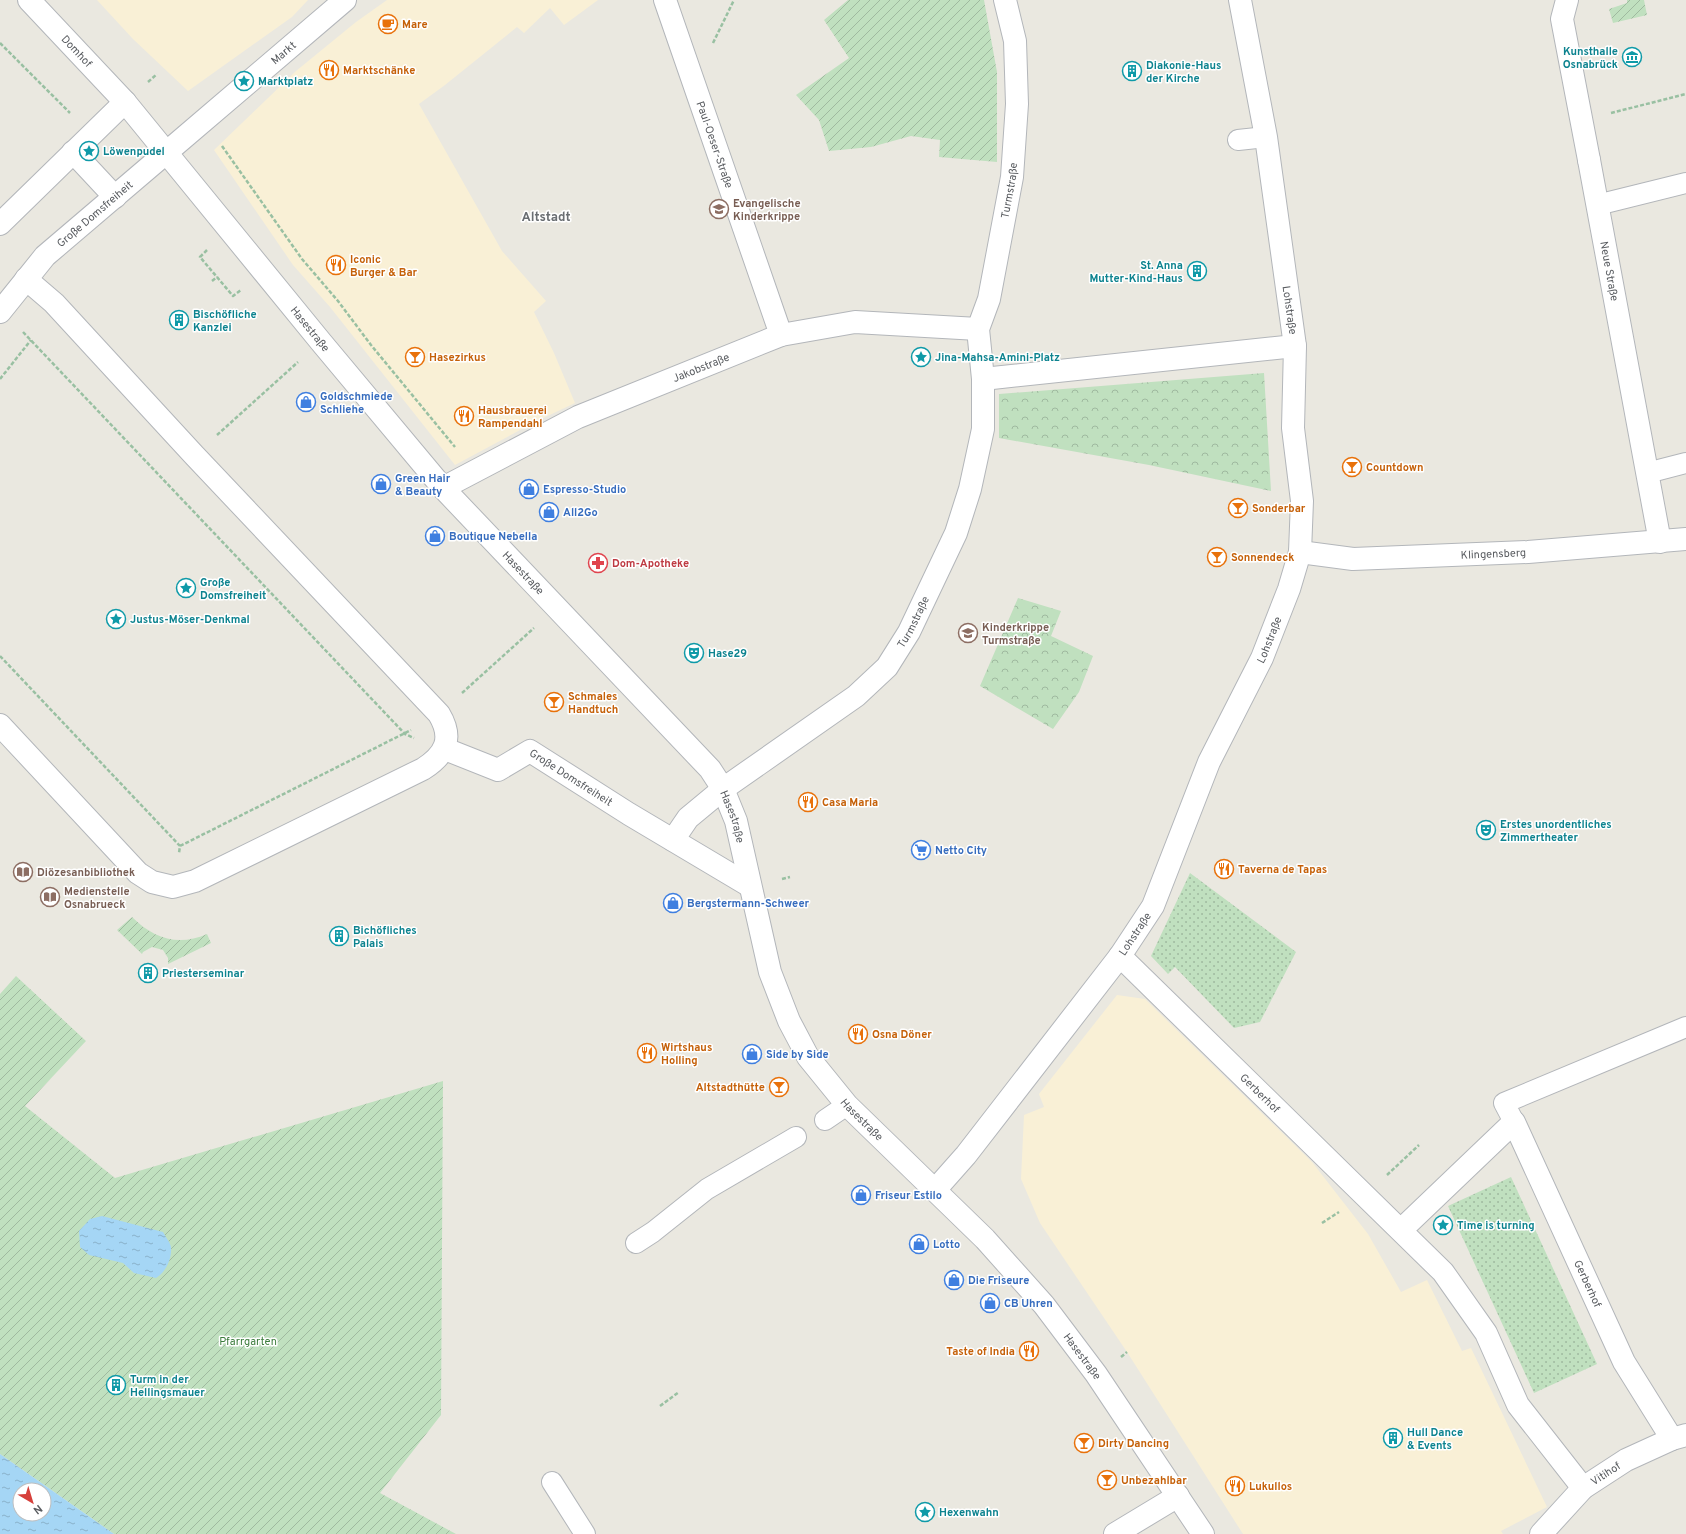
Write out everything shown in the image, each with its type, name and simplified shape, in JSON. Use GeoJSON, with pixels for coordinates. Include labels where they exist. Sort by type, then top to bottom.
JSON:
{"type":"FeatureCollection","features":[{"type":"Feature","properties":{"kind":"street","name":"Domhof"},"geometry":{"type":"LineString","coordinates":[[29,0],[125,102],[167,152]]}},
{"type":"Feature","properties":{"kind":"street","name":"Markt"},"geometry":{"type":"LineString","coordinates":[[167,152],[345,0]]}},
{"type":"Feature","properties":{"kind":"street","name":"Paul-Oeser-Straße"},"geometry":{"type":"LineString","coordinates":[[665,0],[694,80],[781,335]]}},
{"type":"Feature","properties":{"kind":"street","name":"Turmstraße"},"geometry":{"type":"LineString","coordinates":[[723,789],[856,696],[887,667],[909,632],[956,533],[970,489],[983,429],[983,379],[978,329],[989,299],[1012,177],[1017,104],[1015,41],[1004,0]]}},
{"type":"Feature","properties":{"kind":"street","name":"Lohstraße"},"geometry":{"type":"LineString","coordinates":[[935,1190],[966,1155],[1120,956],[1153,906],[1209,762],[1262,658],[1289,589],[1300,552],[1302,501],[1293,428],[1295,346],[1266,137],[1240,0]]}},
{"type":"Feature","properties":{"kind":"street","name":"Neue Straße"},"geometry":{"type":"LineString","coordinates":[[1567,0],[1562,19],[1660,542]]}},
{"type":"Feature","properties":{"kind":"street"},"geometry":{"type":"LineString","coordinates":[[0,224],[125,102]]}},
{"type":"Feature","properties":{"kind":"street"},"geometry":{"type":"LineString","coordinates":[[73,152],[115,197]]}},
{"type":"Feature","properties":{"kind":"street","name":"Große Domsfreiheit"},"geometry":{"type":"LineString","coordinates":[[1,310],[45,256],[167,152]]}},
{"type":"Feature","properties":{"kind":"street","name":"Hasestraße"},"geometry":{"type":"LineString","coordinates":[[167,152],[321,342],[443,488],[710,769],[723,789],[736,821],[770,972],[789,1021],[808,1057],[847,1105],[985,1239],[1044,1305],[1096,1374],[1203,1534]]}},
{"type":"Feature","properties":{"kind":"street"},"geometry":{"type":"LineString","coordinates":[[0,725],[138,873],[152,882],[173,887],[195,881],[423,769],[435,762],[444,749],[447,737],[445,724],[439,714],[194,455],[54,303],[26,279]]}},
{"type":"Feature","properties":{"kind":"street","name":"Jakobstraße"},"geometry":{"type":"LineString","coordinates":[[443,488],[578,417],[781,335],[855,322],[978,329]]}},
{"type":"Feature","properties":{"kind":"street"},"geometry":{"type":"LineString","coordinates":[[983,379],[1295,346]]}},
{"type":"Feature","properties":{"kind":"street","name":"Klingensberg"},"geometry":{"type":"LineString","coordinates":[[1300,552],[1353,559],[1528,552],[1686,539]]}},
{"type":"Feature","properties":{"kind":"street","name":"Große Domsfreiheit"},"geometry":{"type":"LineString","coordinates":[[444,749],[498,770],[530,751],[750,886]]}},
{"type":"Feature","properties":{"kind":"street"},"geometry":{"type":"LineString","coordinates":[[673,840],[688,818],[723,789]]}},
{"type":"Feature","properties":{"kind":"street","name":"Gerberhof"},"geometry":{"type":"LineString","coordinates":[[1120,956],[1443,1272],[1486,1333],[1518,1405],[1583,1488]]}},
{"type":"Feature","properties":{"kind":"street"},"geometry":{"type":"LineString","coordinates":[[1401,1230],[1514,1122]]}},
{"type":"Feature","properties":{"kind":"street","name":"Gerberhof"},"geometry":{"type":"LineString","coordinates":[[1514,1122],[1624,1362],[1679,1437]]}},
{"type":"Feature","properties":{"kind":"street","name":"Vitihof"},"geometry":{"type":"LineString","coordinates":[[1541,1534],[1583,1488],[1626,1460],[1679,1437]]}},
{"type":"Feature","properties":{"kind":"street"},"geometry":{"type":"LineString","coordinates":[[1115,1534],[1178,1496]]}},
{"type":"Feature","properties":{"kind":"lane"},"geometry":{"type":"LineString","coordinates":[[1238,140],[1266,137]]}},
{"type":"Feature","properties":{"kind":"lane"},"geometry":{"type":"LineString","coordinates":[[1597,205],[1686,183]]}},
{"type":"Feature","properties":{"kind":"lane"},"geometry":{"type":"LineString","coordinates":[[1648,472],[1686,463]]}},
{"type":"Feature","properties":{"kind":"lane","name":"Gerberhof"},"geometry":{"type":"LineString","coordinates":[[1514,1122],[1504,1103],[1686,1027]]}},
{"type":"Feature","properties":{"kind":"lane"},"geometry":{"type":"LineString","coordinates":[[825,1120],[847,1105]]}},
{"type":"Feature","properties":{"kind":"lane"},"geometry":{"type":"LineString","coordinates":[[636,1243],[653,1232],[707,1189],[796,1137]]}},
{"type":"Feature","properties":{"kind":"lane"},"geometry":{"type":"LineString","coordinates":[[552,1482],[585,1534]]}},
{"type":"Feature","properties":{"kind":"path"},"geometry":{"type":"LineString","coordinates":[[694,80],[734,0]]}},
{"type":"Feature","properties":{"kind":"path"},"geometry":{"type":"LineString","coordinates":[[0,43],[92,134]]}},
{"type":"Feature","properties":{"kind":"path"},"geometry":{"type":"LineString","coordinates":[[1581,120],[1686,94]]}},
{"type":"Feature","properties":{"kind":"path"},"geometry":{"type":"LineString","coordinates":[[220,143],[302,259],[338,301],[371,345],[459,453]]}},
{"type":"Feature","properties":{"kind":"path"},"geometry":{"type":"LineString","coordinates":[[200,257],[233,296]]}},
{"type":"Feature","properties":{"kind":"path"},"geometry":{"type":"LineString","coordinates":[[212,281],[217,277]]}},
{"type":"Feature","properties":{"kind":"path"},"geometry":{"type":"LineString","coordinates":[[1,310],[166,481],[405,734],[444,749]]}},
{"type":"Feature","properties":{"kind":"path"},"geometry":{"type":"LineString","coordinates":[[0,379],[31,340]]}},
{"type":"Feature","properties":{"kind":"path"},"geometry":{"type":"LineString","coordinates":[[166,481],[321,342]]}},
{"type":"Feature","properties":{"kind":"path"},"geometry":{"type":"LineString","coordinates":[[180,846],[405,734],[439,714],[556,607]]}},
{"type":"Feature","properties":{"kind":"path"},"geometry":{"type":"LineString","coordinates":[[0,656],[180,846]]}},
{"type":"Feature","properties":{"kind":"path"},"geometry":{"type":"LineString","coordinates":[[173,887],[180,846]]}},
{"type":"Feature","properties":{"kind":"path"},"geometry":{"type":"LineString","coordinates":[[782,879],[790,877]]}},
{"type":"Feature","properties":{"kind":"path"},"geometry":{"type":"LineString","coordinates":[[660,1406],[680,1392]]}},
{"type":"Feature","properties":{"kind":"shaded area"},"geometry":{"type":"Polygon","coordinates":[[[97,0],[308,0],[292,17],[188,91],[133,39],[97,0]]]}},
{"type":"Feature","properties":{"kind":"shaded area"},"geometry":{"type":"Polygon","coordinates":[[[387,0],[598,0],[564,25],[550,8],[524,33],[517,27],[419,104],[502,251],[546,301],[534,312],[554,353],[575,403],[535,422],[455,465],[330,307],[293,265],[214,150],[296,71],[356,22],[387,0]]]}},
{"type":"Feature","properties":{"kind":"shaded area"},"geometry":{"type":"Polygon","coordinates":[[[1117,995],[1145,999],[1312,1162],[1368,1234],[1401,1292],[1427,1280],[1462,1351],[1471,1348],[1547,1507],[1501,1531],[1503,1534],[1243,1534],[1127,1352],[1040,1223],[1021,1179],[1024,1115],[1044,1107],[1039,1094],[1117,995]]]}},
{"type":"Feature","properties":{"kind":"green space"},"geometry":{"type":"Polygon","coordinates":[[[848,0],[984,0],[997,72],[997,162],[939,157],[940,140],[911,136],[871,147],[829,151],[819,120],[796,95],[849,58],[824,20],[848,0]]]}},
{"type":"Feature","properties":{"kind":"green space"},"geometry":{"type":"Polygon","coordinates":[[[1627,0],[1644,0],[1647,15],[1613,23],[1609,9],[1627,3],[1627,0]]]}},
{"type":"Feature","properties":{"kind":"green space"},"geometry":{"type":"Polygon","coordinates":[[[1264,373],[1271,491],[1149,465],[999,438],[999,394],[1264,373]]]}},
{"type":"Feature","properties":{"kind":"green space"},"geometry":{"type":"Polygon","coordinates":[[[1018,598],[1061,611],[1051,636],[1093,656],[1079,692],[1053,729],[980,686],[1018,598]]]}},
{"type":"Feature","properties":{"kind":"green space"},"geometry":{"type":"Polygon","coordinates":[[[1190,873],[1296,952],[1260,1022],[1234,1028],[1175,967],[1168,974],[1151,956],[1190,873]]]}},
{"type":"Feature","properties":{"kind":"green space"},"geometry":{"type":"Polygon","coordinates":[[[132,917],[148,930],[166,938],[186,940],[207,934],[211,943],[168,964],[168,958],[163,950],[152,947],[142,954],[117,930],[132,917]]]}},
{"type":"Feature","properties":{"kind":"green space","name":"Pfarrgarten"},"geometry":{"type":"Polygon","coordinates":[[[16,976],[86,1041],[25,1106],[115,1178],[443,1081],[441,1415],[380,1493],[456,1534],[114,1534],[52,1490],[52,1482],[40,1482],[0,1454],[0,994],[16,976]]]}},
{"type":"Feature","properties":{"kind":"green space"},"geometry":{"type":"Polygon","coordinates":[[[1511,1177],[1597,1364],[1534,1393],[1448,1206],[1511,1177]]]}},
{"type":"Feature","properties":{"kind":"water"},"geometry":{"type":"Polygon","coordinates":[[[102,1216],[163,1232],[169,1241],[171,1252],[168,1265],[163,1272],[156,1278],[134,1273],[123,1263],[89,1255],[80,1247],[79,1231],[90,1219],[102,1216]]]}},
{"type":"Feature","properties":{"kind":"water"},"geometry":{"type":"Polygon","coordinates":[[[0,1454],[40,1482],[12,1482],[12,1522],[52,1522],[52,1490],[114,1534],[0,1534],[0,1454]]]}},
{"type":"Feature","properties":{"kind":"place","name":"Mare"},"geometry":{"type":"Point","coordinates":[388,24]}},
{"type":"Feature","properties":{"kind":"place","name":"Kunsthalle Osnabrück"},"geometry":{"type":"Point","coordinates":[1632,57]}},
{"type":"Feature","properties":{"kind":"place","name":"Marktschänke"},"geometry":{"type":"Point","coordinates":[329,70]}},
{"type":"Feature","properties":{"kind":"place","name":"Diakonie-Haus der Kirche"},"geometry":{"type":"Point","coordinates":[1132,71]}},
{"type":"Feature","properties":{"kind":"place","name":"Marktplatz"},"geometry":{"type":"Point","coordinates":[244,81]}},
{"type":"Feature","properties":{"kind":"place","name":"Löwenpudel"},"geometry":{"type":"Point","coordinates":[89,151]}},
{"type":"Feature","properties":{"kind":"place","name":"Evangelische Kinderkrippe"},"geometry":{"type":"Point","coordinates":[719,209]}},
{"type":"Feature","properties":{"kind":"place","name":"Iconic Burger & Bar"},"geometry":{"type":"Point","coordinates":[336,265]}},
{"type":"Feature","properties":{"kind":"place","name":"St. Anna Mutter-Kind-Haus"},"geometry":{"type":"Point","coordinates":[1197,271]}},
{"type":"Feature","properties":{"kind":"place","name":"Bischöfliche Kanzlei"},"geometry":{"type":"Point","coordinates":[179,320]}},
{"type":"Feature","properties":{"kind":"place","name":"Hasezirkus"},"geometry":{"type":"Point","coordinates":[415,357]}},
{"type":"Feature","properties":{"kind":"place","name":"Jina-Mahsa-Amini-Platz"},"geometry":{"type":"Point","coordinates":[921,357]}},
{"type":"Feature","properties":{"kind":"place","name":"Goldschmiede Schliehe"},"geometry":{"type":"Point","coordinates":[306,402]}},
{"type":"Feature","properties":{"kind":"place","name":"Hausbrauerei Rampendahl"},"geometry":{"type":"Point","coordinates":[464,416]}},
{"type":"Feature","properties":{"kind":"place","name":"Countdown"},"geometry":{"type":"Point","coordinates":[1352,467]}},
{"type":"Feature","properties":{"kind":"place","name":"Green Hair & Beauty"},"geometry":{"type":"Point","coordinates":[381,484]}},
{"type":"Feature","properties":{"kind":"place","name":"Espresso-Studio"},"geometry":{"type":"Point","coordinates":[529,489]}},
{"type":"Feature","properties":{"kind":"place","name":"Sonderbar"},"geometry":{"type":"Point","coordinates":[1238,508]}},
{"type":"Feature","properties":{"kind":"place","name":"All2Go"},"geometry":{"type":"Point","coordinates":[549,512]}},
{"type":"Feature","properties":{"kind":"place","name":"Boutique Nebella"},"geometry":{"type":"Point","coordinates":[435,536]}},
{"type":"Feature","properties":{"kind":"place","name":"Sonnendeck"},"geometry":{"type":"Point","coordinates":[1217,557]}},
{"type":"Feature","properties":{"kind":"place","name":"Dom-Apotheke"},"geometry":{"type":"Point","coordinates":[598,563]}},
{"type":"Feature","properties":{"kind":"place","name":"Große Domsfreiheit"},"geometry":{"type":"Point","coordinates":[186,588]}},
{"type":"Feature","properties":{"kind":"place","name":"Justus-Möser-Denkmal"},"geometry":{"type":"Point","coordinates":[116,619]}},
{"type":"Feature","properties":{"kind":"place","name":"Kinderkrippe Turmstraße"},"geometry":{"type":"Point","coordinates":[968,633]}},
{"type":"Feature","properties":{"kind":"place","name":"Hase29"},"geometry":{"type":"Point","coordinates":[694,653]}},
{"type":"Feature","properties":{"kind":"place","name":"Schmales Handtuch"},"geometry":{"type":"Point","coordinates":[554,702]}},
{"type":"Feature","properties":{"kind":"place","name":"Casa Maria"},"geometry":{"type":"Point","coordinates":[808,802]}},
{"type":"Feature","properties":{"kind":"place","name":"Erstes unordentliches Zimmertheater"},"geometry":{"type":"Point","coordinates":[1486,830]}},
{"type":"Feature","properties":{"kind":"place","name":"Netto City"},"geometry":{"type":"Point","coordinates":[921,850]}},
{"type":"Feature","properties":{"kind":"place","name":"Taverna de Tapas"},"geometry":{"type":"Point","coordinates":[1224,869]}},
{"type":"Feature","properties":{"kind":"place","name":"Diözesanbibliothek"},"geometry":{"type":"Point","coordinates":[23,872]}},
{"type":"Feature","properties":{"kind":"place","name":"Medienstelle Osnabrueck"},"geometry":{"type":"Point","coordinates":[50,897]}},
{"type":"Feature","properties":{"kind":"place","name":"Bergstermann-Schweer"},"geometry":{"type":"Point","coordinates":[673,903]}},
{"type":"Feature","properties":{"kind":"place","name":"Bichöfliches Palais"},"geometry":{"type":"Point","coordinates":[339,936]}},
{"type":"Feature","properties":{"kind":"place","name":"Priesterseminar"},"geometry":{"type":"Point","coordinates":[148,973]}},
{"type":"Feature","properties":{"kind":"place","name":"Osna Döner"},"geometry":{"type":"Point","coordinates":[858,1034]}},
{"type":"Feature","properties":{"kind":"place","name":"Wirtshaus Holling"},"geometry":{"type":"Point","coordinates":[647,1053]}},
{"type":"Feature","properties":{"kind":"place","name":"Side by Side"},"geometry":{"type":"Point","coordinates":[752,1054]}},
{"type":"Feature","properties":{"kind":"place","name":"Altstadthütte"},"geometry":{"type":"Point","coordinates":[779,1087]}},
{"type":"Feature","properties":{"kind":"place","name":"Friseur Estilo"},"geometry":{"type":"Point","coordinates":[861,1195]}},
{"type":"Feature","properties":{"kind":"place","name":"Time is turning"},"geometry":{"type":"Point","coordinates":[1443,1225]}},
{"type":"Feature","properties":{"kind":"place","name":"Lotto"},"geometry":{"type":"Point","coordinates":[919,1244]}},
{"type":"Feature","properties":{"kind":"place","name":"Die Friseure"},"geometry":{"type":"Point","coordinates":[954,1280]}},
{"type":"Feature","properties":{"kind":"place","name":"CB Uhren"},"geometry":{"type":"Point","coordinates":[990,1303]}},
{"type":"Feature","properties":{"kind":"place","name":"Taste of India"},"geometry":{"type":"Point","coordinates":[1029,1351]}},
{"type":"Feature","properties":{"kind":"place","name":"Turm in der Hellingsmauer"},"geometry":{"type":"Point","coordinates":[116,1385]}},
{"type":"Feature","properties":{"kind":"place","name":"Hull Dance & Events"},"geometry":{"type":"Point","coordinates":[1393,1438]}},
{"type":"Feature","properties":{"kind":"place","name":"Dirty Dancing"},"geometry":{"type":"Point","coordinates":[1084,1443]}},
{"type":"Feature","properties":{"kind":"place","name":"Unbezahlbar"},"geometry":{"type":"Point","coordinates":[1107,1480]}},
{"type":"Feature","properties":{"kind":"place","name":"Lukullos"},"geometry":{"type":"Point","coordinates":[1235,1486]}},
{"type":"Feature","properties":{"kind":"place","name":"Hexenwahn"},"geometry":{"type":"Point","coordinates":[925,1512]}},
{"type":"Feature","properties":{"kind":"district","name":"Altstadt"},"geometry":{"type":"Point","coordinates":[546,216]}}]}
